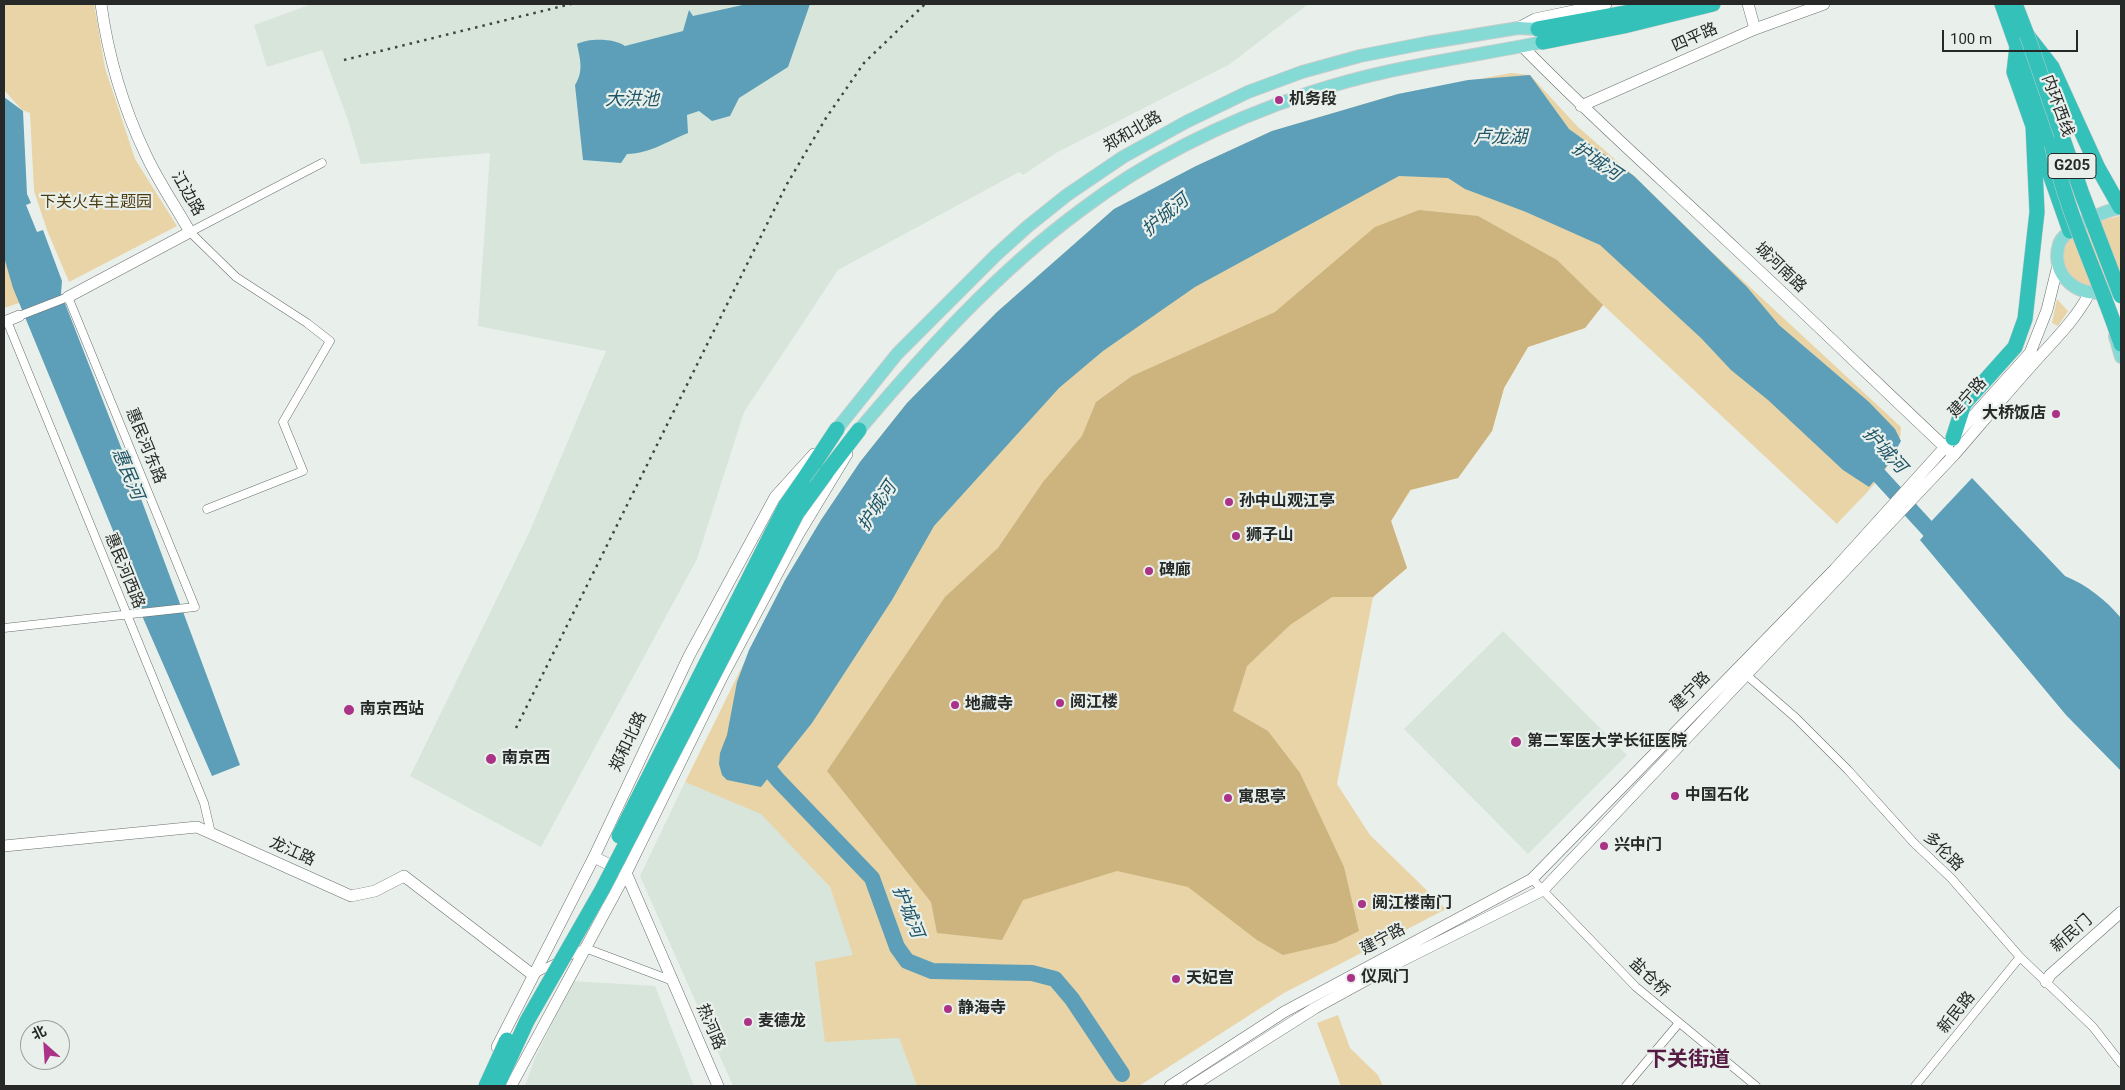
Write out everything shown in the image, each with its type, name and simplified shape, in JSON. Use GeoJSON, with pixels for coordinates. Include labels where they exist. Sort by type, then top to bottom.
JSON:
{"type":"FeatureCollection","features":[{"type":"Feature","properties":{"kind":"highway"},"geometry":{"type":"LineString","coordinates":[[1541,35],[1674,4]]}},
{"type":"Feature","properties":{"kind":"highway"},"geometry":{"type":"LineString","coordinates":[[1541,35],[1624,26],[1713,4]]}},
{"type":"Feature","properties":{"kind":"highway","name":"G205"},"geometry":{"type":"LineString","coordinates":[[2002,4],[2022,40]]}},
{"type":"Feature","properties":{"kind":"highway","name":"G205"},"geometry":{"type":"LineString","coordinates":[[2015,4],[2022,40]]}},
{"type":"Feature","properties":{"kind":"highway"},"geometry":{"type":"LineString","coordinates":[[2070,231],[2014,72],[2022,40],[2052,67],[2102,177],[2120,207]]}},
{"type":"Feature","properties":{"kind":"highway","name":"内环西线"},"geometry":{"type":"LineString","coordinates":[[2022,40],[2052,145],[2121,317]]}},
{"type":"Feature","properties":{"kind":"highway","name":"内环西线"},"geometry":{"type":"LineString","coordinates":[[2022,40],[2121,296]]}},
{"type":"Feature","properties":{"kind":"highway"},"geometry":{"type":"LineString","coordinates":[[1945,447],[1964,404],[2015,347],[2025,319],[2037,212],[2032,125]]}},
{"type":"Feature","properties":{"kind":"highway"},"geometry":{"type":"LineString","coordinates":[[2052,145],[2059,177],[2110,307],[2121,344]]}},
{"type":"Feature","properties":{"kind":"highway"},"geometry":{"type":"LineString","coordinates":[[2082,194],[2103,229],[2121,272]]}},
{"type":"Feature","properties":{"kind":"highway","name":"郑和北路"},"geometry":{"type":"LineString","coordinates":[[486,1086],[498,1058],[597,881],[786,505],[837,429]]}},
{"type":"Feature","properties":{"kind":"highway"},"geometry":{"type":"LineString","coordinates":[[497,1086],[527,1021],[602,890],[797,513],[859,430]]}},
{"type":"Feature","properties":{"kind":"main road","name":"江边路"},"geometry":{"type":"LineString","coordinates":[[68,296],[190,232],[146,157],[125,108],[110,55],[101,4]]}},
{"type":"Feature","properties":{"kind":"main road"},"geometry":{"type":"LineString","coordinates":[[1518,28],[1535,19],[1606,4]]}},
{"type":"Feature","properties":{"kind":"main road"},"geometry":{"type":"LineString","coordinates":[[1748,4],[1755,29]]}},
{"type":"Feature","properties":{"kind":"main road","name":"四平路"},"geometry":{"type":"LineString","coordinates":[[1581,106],[1755,29],[1824,4]]}},
{"type":"Feature","properties":{"kind":"main road","name":"郑和北路"},"geometry":{"type":"LineString","coordinates":[[478,1086],[594,857],[689,656],[775,497],[837,429],[897,354],[996,255],[1060,200],[1123,157],[1186,122],[1248,92],[1302,72],[1369,54],[1518,28],[1541,35]]}},
{"type":"Feature","properties":{"kind":"main road"},"geometry":{"type":"LineString","coordinates":[[511,1086],[626,873],[721,679],[798,535],[836,476],[859,430],[911,368],[1008,270],[1082,209],[1133,175],[1193,142],[1308,93],[1365,76],[1522,46],[1541,35]]}},
{"type":"Feature","properties":{"kind":"main road","name":"城河南路"},"geometry":{"type":"LineString","coordinates":[[1522,46],[1581,106],[1762,272],[1884,391],[1954,455]]}},
{"type":"Feature","properties":{"kind":"main road"},"geometry":{"type":"LineString","coordinates":[[2120,207],[2074,226],[2059,243],[2058,265],[2071,287],[2095,294],[2121,287]]}},
{"type":"Feature","properties":{"kind":"main road","name":"建宁路"},"geometry":{"type":"LineString","coordinates":[[1889,519],[1945,447],[2030,354],[2047,310],[2058,265]]}},
{"type":"Feature","properties":{"kind":"main road"},"geometry":{"type":"LineString","coordinates":[[2095,294],[2121,357]]}},
{"type":"Feature","properties":{"kind":"main road","name":"建宁路"},"geometry":{"type":"LineString","coordinates":[[1192,1086],[1314,1008],[1397,963],[1543,890],[1743,672],[1889,519],[1954,455],[2020,378],[2062,334],[2095,294]]}},
{"type":"Feature","properties":{"kind":"main road","name":"江边路"},"geometry":{"type":"LineString","coordinates":[[6,322],[19,316]]}},
{"type":"Feature","properties":{"kind":"main road","name":"建宁路"},"geometry":{"type":"LineString","coordinates":[[1170,1086],[1284,1012],[1532,879],[1743,672]]}},
{"type":"Feature","properties":{"kind":"main road","name":"龙江路"},"geometry":{"type":"LineString","coordinates":[[4,846],[196,827],[351,896],[375,891],[404,876],[533,975]]}},
{"type":"Feature","properties":{"kind":"main road"},"geometry":{"type":"LineString","coordinates":[[594,857],[626,873]]}},
{"type":"Feature","properties":{"kind":"main road","name":"热河路"},"geometry":{"type":"LineString","coordinates":[[626,873],[718,1086]]}},
{"type":"Feature","properties":{"kind":"main road","name":"新民门"},"geometry":{"type":"LineString","coordinates":[[2046,982],[2050,975],[2121,912]]}},
{"type":"Feature","properties":{"kind":"main road"},"geometry":{"type":"LineString","coordinates":[[2046,982],[2054,980],[2121,921]]}},
{"type":"Feature","properties":{"kind":"street"},"geometry":{"type":"LineString","coordinates":[[207,509],[303,471],[283,422],[330,341],[307,323],[236,277],[190,232],[322,164]]}},
{"type":"Feature","properties":{"kind":"street","name":"江边路"},"geometry":{"type":"LineString","coordinates":[[19,316],[68,296]]}},
{"type":"Feature","properties":{"kind":"street","name":"惠民河东路"},"geometry":{"type":"LineString","coordinates":[[68,296],[192,608],[130,615]]}},
{"type":"Feature","properties":{"kind":"street","name":"惠民河西路"},"geometry":{"type":"LineString","coordinates":[[6,322],[130,615],[204,803],[210,834]]}},
{"type":"Feature","properties":{"kind":"street"},"geometry":{"type":"LineString","coordinates":[[4,628],[130,615]]}},
{"type":"Feature","properties":{"kind":"street","name":"多伦路"},"geometry":{"type":"LineString","coordinates":[[1743,672],[1796,718],[1848,770],[1914,843],[1951,878],[2020,957],[2093,1028],[2121,1063]]}},
{"type":"Feature","properties":{"kind":"street","name":"盐仓桥"},"geometry":{"type":"LineString","coordinates":[[1532,879],[1636,988],[1756,1086]]}},
{"type":"Feature","properties":{"kind":"street"},"geometry":{"type":"LineString","coordinates":[[533,975],[585,948],[673,981]]}},
{"type":"Feature","properties":{"kind":"street","name":"新民路"},"geometry":{"type":"LineString","coordinates":[[1915,1086],[2020,957]]}},
{"type":"Feature","properties":{"kind":"street"},"geometry":{"type":"LineString","coordinates":[[1626,1086],[1679,1023]]}},
{"type":"Feature","properties":{"kind":"shaded area","name":"南京西站"},"geometry":{"type":"Polygon","coordinates":[[[312,4],[1308,4],[1230,64],[1056,153],[1023,175],[1019,172],[838,270],[744,412],[697,559],[541,847],[410,776],[529,533],[606,351],[478,326],[490,153],[361,164],[348,120],[322,50],[267,67],[254,25],[312,4]]]}},
{"type":"Feature","properties":{"kind":"shaded area"},"geometry":{"type":"Polygon","coordinates":[[[1419,210],[1478,216],[1557,260],[1603,305],[1585,328],[1528,347],[1504,388],[1492,431],[1458,478],[1410,490],[1391,521],[1407,568],[1373,597],[1332,597],[1290,625],[1247,666],[1233,711],[1268,731],[1300,773],[1344,867],[1359,931],[1335,943],[1283,955],[1257,940],[1188,887],[1117,871],[1023,900],[1002,940],[937,933],[931,902],[827,771],[945,597],[998,548],[1043,482],[1082,436],[1096,402],[1132,376],[1275,312],[1375,227],[1419,210]]]}},
{"type":"Feature","properties":{"kind":"shaded area","name":"第二军医大学长征医院"},"geometry":{"type":"Polygon","coordinates":[[[1503,631],[1627,755],[1528,854],[1404,729],[1503,631]]]}},
{"type":"Feature","properties":{"kind":"shaded area"},"geometry":{"type":"Polygon","coordinates":[[[685,782],[761,813],[830,887],[854,955],[899,1038],[917,1086],[733,1086],[640,876],[685,782]]]}},
{"type":"Feature","properties":{"kind":"shaded area"},"geometry":{"type":"Polygon","coordinates":[[[573,981],[655,986],[694,1086],[525,1086],[535,1058],[573,981]]]}},
{"type":"Feature","properties":{"kind":"green space","name":"下关火车主题园"},"geometry":{"type":"Polygon","coordinates":[[[4,4],[94,4],[105,68],[135,159],[177,226],[69,282],[47,230],[34,191],[30,113],[22,110],[4,90],[4,4]]]}},
{"type":"Feature","properties":{"kind":"green space"},"geometry":{"type":"Polygon","coordinates":[[[1511,73],[1530,75],[1577,126],[1634,176],[1711,251],[1901,427],[1899,441],[1887,468],[1837,524],[1603,305],[1585,328],[1528,347],[1504,388],[1492,431],[1458,478],[1411,490],[1391,521],[1407,568],[1373,597],[1337,784],[1370,835],[1446,909],[1284,993],[1139,1086],[917,1086],[899,1038],[825,1042],[815,962],[853,955],[830,887],[761,814],[685,782],[785,580],[821,520],[860,462],[907,403],[997,312],[1114,209],[1196,166],[1272,131],[1398,94],[1511,73]]]}},
{"type":"Feature","properties":{"kind":"green space"},"geometry":{"type":"Polygon","coordinates":[[[2121,216],[2121,280],[2099,288],[2081,284],[2069,274],[2062,263],[2062,252],[2067,243],[2075,234],[2087,227],[2121,216]]]}},
{"type":"Feature","properties":{"kind":"green space"},"geometry":{"type":"Polygon","coordinates":[[[4,250],[25,301],[4,308],[4,250]]]}},
{"type":"Feature","properties":{"kind":"green space"},"geometry":{"type":"Polygon","coordinates":[[[2057,299],[2068,311],[2058,326],[2052,323],[2057,299]]]}},
{"type":"Feature","properties":{"kind":"green space"},"geometry":{"type":"Polygon","coordinates":[[[1338,1015],[1350,1048],[1378,1075],[1383,1086],[1341,1086],[1317,1023],[1338,1015]]]}},
{"type":"Feature","properties":{"kind":"water","name":"大洪池"},"geometry":{"type":"Polygon","coordinates":[[[747,4],[810,4],[788,67],[739,98],[730,116],[712,121],[699,111],[687,115],[688,133],[644,152],[627,154],[621,163],[583,160],[575,85],[580,75],[577,44],[601,40],[615,41],[625,46],[683,31],[689,10],[693,16],[747,4]]]}},
{"type":"Feature","properties":{"kind":"water","name":"卢龙湖"},"geometry":{"type":"Polygon","coordinates":[[[1530,75],[1569,129],[1634,176],[1747,287],[1779,325],[1869,402],[1895,429],[1901,441],[1887,466],[1869,487],[1843,470],[1768,400],[1731,370],[1701,338],[1600,245],[1526,212],[1465,189],[1448,178],[1399,176],[1195,287],[1103,351],[1059,388],[934,526],[892,600],[812,723],[761,787],[727,780],[722,775],[719,764],[720,753],[727,735],[737,682],[749,650],[785,580],[821,520],[860,462],[907,403],[997,312],[1114,209],[1196,166],[1272,131],[1398,94],[1468,80],[1530,75]]]}},
{"type":"Feature","properties":{"kind":"water","name":"惠民河"},"geometry":{"type":"Polygon","coordinates":[[[4,97],[23,111],[27,194],[31,203],[26,205],[37,232],[43,230],[62,281],[61,293],[140,496],[240,765],[212,776],[143,618],[135,584],[13,288],[4,257],[4,97]]]}},
{"type":"Feature","properties":{"kind":"water"},"geometry":{"type":"Polygon","coordinates":[[[1972,478],[2065,576],[2096,594],[2121,618],[2121,771],[2066,715],[1920,540],[1927,532],[1924,529],[1972,478]]]}},
{"type":"Feature","properties":{"kind":"waterway","name":"护城河"},"geometry":{"type":"LineString","coordinates":[[1864,459],[1940,542]]}},
{"type":"Feature","properties":{"kind":"waterway","name":"护城河"},"geometry":{"type":"LineString","coordinates":[[759,757],[778,780],[872,878],[897,947],[907,961],[932,971],[1032,973],[1055,979],[1072,999],[1122,1074]]}},
{"type":"Feature","properties":{"kind":"railway"},"geometry":{"type":"LineString","coordinates":[[344,60],[571,4]]}},
{"type":"Feature","properties":{"kind":"railway"},"geometry":{"type":"LineString","coordinates":[[516,728],[787,184],[826,118],[864,63],[925,4]]}},
{"type":"Feature","properties":{"kind":"place","name":"机务段"},"geometry":{"type":"Point","coordinates":[1279,100]}},
{"type":"Feature","properties":{"kind":"place","name":"大桥饭店"},"geometry":{"type":"Point","coordinates":[2056,414]}},
{"type":"Feature","properties":{"kind":"place","name":"孙中山观江亭"},"geometry":{"type":"Point","coordinates":[1229,502]}},
{"type":"Feature","properties":{"kind":"place","name":"狮子山"},"geometry":{"type":"Point","coordinates":[1236,536]}},
{"type":"Feature","properties":{"kind":"place","name":"碑廊"},"geometry":{"type":"Point","coordinates":[1149,571]}},
{"type":"Feature","properties":{"kind":"place","name":"阅江楼"},"geometry":{"type":"Point","coordinates":[1060,703]}},
{"type":"Feature","properties":{"kind":"place","name":"地藏寺"},"geometry":{"type":"Point","coordinates":[955,705]}},
{"type":"Feature","properties":{"kind":"place","name":"南京西站"},"geometry":{"type":"Point","coordinates":[349,710]}},
{"type":"Feature","properties":{"kind":"place","name":"第二军医大学长征医院"},"geometry":{"type":"Point","coordinates":[1516,742]}},
{"type":"Feature","properties":{"kind":"place","name":"南京西"},"geometry":{"type":"Point","coordinates":[491,759]}},
{"type":"Feature","properties":{"kind":"place","name":"中国石化"},"geometry":{"type":"Point","coordinates":[1675,796]}},
{"type":"Feature","properties":{"kind":"place","name":"寓思亭"},"geometry":{"type":"Point","coordinates":[1228,798]}},
{"type":"Feature","properties":{"kind":"place","name":"兴中门"},"geometry":{"type":"Point","coordinates":[1604,846]}},
{"type":"Feature","properties":{"kind":"place","name":"阅江楼南门"},"geometry":{"type":"Point","coordinates":[1362,904]}},
{"type":"Feature","properties":{"kind":"place","name":"仪凤门"},"geometry":{"type":"Point","coordinates":[1351,978]}},
{"type":"Feature","properties":{"kind":"place","name":"天妃宫"},"geometry":{"type":"Point","coordinates":[1176,979]}},
{"type":"Feature","properties":{"kind":"place","name":"静海寺"},"geometry":{"type":"Point","coordinates":[948,1009]}},
{"type":"Feature","properties":{"kind":"place","name":"麦德龙"},"geometry":{"type":"Point","coordinates":[748,1022]}},
{"type":"Feature","properties":{"kind":"district","name":"下关街道"},"geometry":{"type":"Point","coordinates":[1688,1061]}}]}
